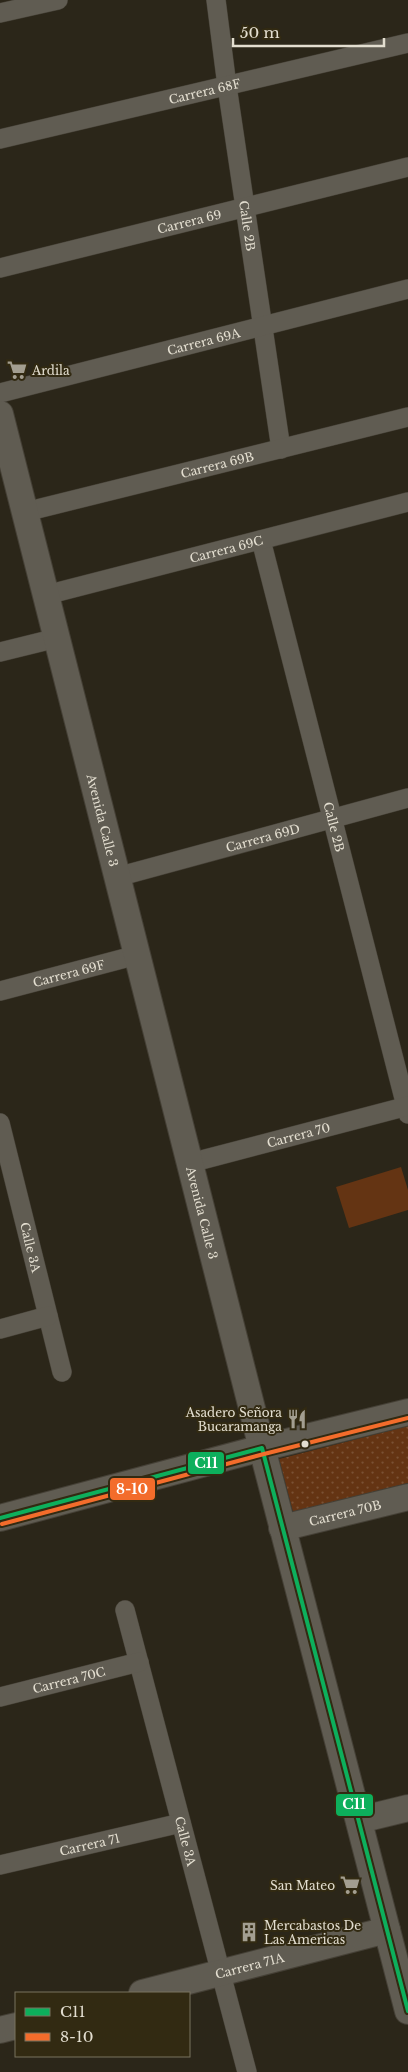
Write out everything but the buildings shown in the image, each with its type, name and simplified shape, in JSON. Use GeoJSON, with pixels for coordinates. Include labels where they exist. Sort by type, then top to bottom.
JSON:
{"type":"FeatureCollection","features":[{"type":"Feature","properties":{"kind":"street"},"geometry":{"type":"LineString","coordinates":[[0,14],[58,0]]}},
{"type":"Feature","properties":{"kind":"street","name":"Calle 2B"},"geometry":{"type":"LineString","coordinates":[[216,0],[281,449]]}},
{"type":"Feature","properties":{"kind":"street","name":"Carrera 68F"},"geometry":{"type":"LineString","coordinates":[[0,139],[408,43]]}},
{"type":"Feature","properties":{"kind":"street","name":"Carrera 69"},"geometry":{"type":"LineString","coordinates":[[0,268],[408,167]]}},
{"type":"Feature","properties":{"kind":"street","name":"Carrera 69A"},"geometry":{"type":"LineString","coordinates":[[0,393],[408,289]]}},
{"type":"Feature","properties":{"kind":"street","name":"Avenida Calle 3"},"geometry":{"type":"LineString","coordinates":[[0,414],[282,1528],[408,2011]]}},
{"type":"Feature","properties":{"kind":"street","name":"Carrera 69B"},"geometry":{"type":"LineString","coordinates":[[25,512],[408,418]]}},
{"type":"Feature","properties":{"kind":"street","name":"Carrera 69C"},"geometry":{"type":"LineString","coordinates":[[46,595],[408,502]]}},
{"type":"Feature","properties":{"kind":"street","name":"Calle 2B"},"geometry":{"type":"LineString","coordinates":[[261,540],[407,1109]]}},
{"type":"Feature","properties":{"kind":"street"},"geometry":{"type":"LineString","coordinates":[[0,652],[56,638]]}},
{"type":"Feature","properties":{"kind":"street","name":"Carrera 69D"},"geometry":{"type":"LineString","coordinates":[[117,877],[408,798]]}},
{"type":"Feature","properties":{"kind":"street","name":"Carrera 69F"},"geometry":{"type":"LineString","coordinates":[[0,991],[137,955]]}},
{"type":"Feature","properties":{"kind":"street","name":"Carrera 70"},"geometry":{"type":"LineString","coordinates":[[190,1163],[407,1109]]}},
{"type":"Feature","properties":{"kind":"street","name":"Calle 3A"},"geometry":{"type":"LineString","coordinates":[[0,1123],[5,1164],[62,1372]]}},
{"type":"Feature","properties":{"kind":"street"},"geometry":{"type":"LineString","coordinates":[[0,1329],[48,1316]]}},
{"type":"Feature","properties":{"kind":"street"},"geometry":{"type":"LineString","coordinates":[[0,1518],[262,1448],[408,1412]]}},
{"type":"Feature","properties":{"kind":"street","name":"Carrera 70B"},"geometry":{"type":"LineString","coordinates":[[282,1528],[408,1497]]}},
{"type":"Feature","properties":{"kind":"street","name":"Calle 3A"},"geometry":{"type":"LineString","coordinates":[[125,1610],[247,2072]]}},
{"type":"Feature","properties":{"kind":"street","name":"Carrera 70C"},"geometry":{"type":"LineString","coordinates":[[0,1697],[139,1662]]}},
{"type":"Feature","properties":{"kind":"street"},"geometry":{"type":"LineString","coordinates":[[359,1820],[408,1808]]}},
{"type":"Feature","properties":{"kind":"street","name":"Carrera 71"},"geometry":{"type":"LineString","coordinates":[[0,1866],[182,1823]]}},
{"type":"Feature","properties":{"kind":"street","name":"Carrera 71A"},"geometry":{"type":"LineString","coordinates":[[146,1992],[387,1930]]}},
{"type":"Feature","properties":{"kind":"street"},"geometry":{"type":"LineString","coordinates":[[0,2030],[15,2026]]}},
{"type":"Feature","properties":{"kind":"shaded area"},"geometry":{"type":"Polygon","coordinates":[[[401,1167],[408,1190],[408,1210],[349,1228],[336,1187],[401,1167]]]}},
{"type":"Feature","properties":{"kind":"shaded area"},"geometry":{"type":"Polygon","coordinates":[[[408,1426],[408,1483],[293,1512],[279,1459],[408,1426]]]}},
{"type":"Feature","properties":{"kind":"transit line","name":"8-10"},"geometry":{"type":"LineString","coordinates":[[2,1524],[264,1454],[408,1418]]}},
{"type":"Feature","properties":{"kind":"transit line","name":"C11"},"geometry":{"type":"LineString","coordinates":[[0,1518],[262,1448],[408,2011]]}},
{"type":"Feature","properties":{"kind":"place","name":"Ardila"},"geometry":{"type":"Point","coordinates":[17,370]}},
{"type":"Feature","properties":{"kind":"place","name":"Asadero Señora Bucaramanga"},"geometry":{"type":"Point","coordinates":[297,1419]}},
{"type":"Feature","properties":{"kind":"place","name":"San Mateo"},"geometry":{"type":"Point","coordinates":[350,1885]}},
{"type":"Feature","properties":{"kind":"place","name":"Mercabastos De Las Americas"},"geometry":{"type":"Point","coordinates":[249,1932]}}]}
